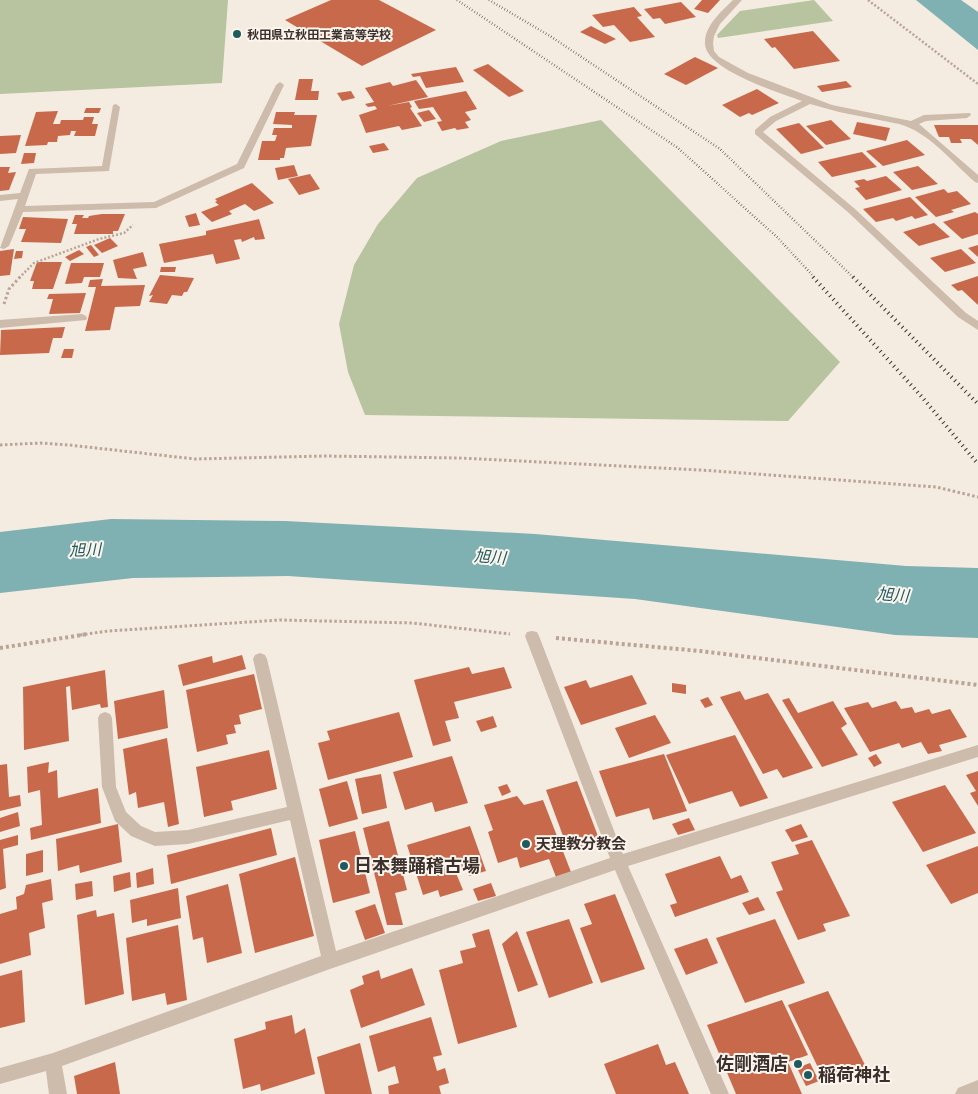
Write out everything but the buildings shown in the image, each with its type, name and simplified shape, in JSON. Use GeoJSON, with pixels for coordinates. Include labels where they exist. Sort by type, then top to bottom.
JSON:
{"type":"FeatureCollection","features":[{"type":"Feature","properties":{"kind":"street"},"geometry":{"type":"LineString","coordinates":[[738,0],[716,22],[709,36],[710,51],[716,60],[744,75],[828,106],[913,124],[978,180]]}},
{"type":"Feature","properties":{"kind":"street"},"geometry":{"type":"LineString","coordinates":[[19,209],[156,205],[242,166],[280,85]]}},
{"type":"Feature","properties":{"kind":"street"},"geometry":{"type":"LineString","coordinates":[[810,100],[773,120],[758,132],[852,211],[962,315],[978,326]]}},
{"type":"Feature","properties":{"kind":"street"},"geometry":{"type":"LineString","coordinates":[[4,246],[32,171],[106,170],[116,107]]}},
{"type":"Feature","properties":{"kind":"street"},"geometry":{"type":"LineString","coordinates":[[913,124],[924,118],[967,115]]}},
{"type":"Feature","properties":{"kind":"street"},"geometry":{"type":"LineString","coordinates":[[0,198],[24,196]]}},
{"type":"Feature","properties":{"kind":"street"},"geometry":{"type":"LineString","coordinates":[[0,324],[82,318]]}},
{"type":"Feature","properties":{"kind":"street"},"geometry":{"type":"LineString","coordinates":[[532,636],[619,862],[720,1094]]}},
{"type":"Feature","properties":{"kind":"street"},"geometry":{"type":"LineString","coordinates":[[260,659],[330,961]]}},
{"type":"Feature","properties":{"kind":"street"},"geometry":{"type":"LineString","coordinates":[[105,718],[109,787],[120,816],[136,831],[155,839],[188,836],[296,812]]}},
{"type":"Feature","properties":{"kind":"street"},"geometry":{"type":"LineString","coordinates":[[0,1076],[53,1061],[330,961],[619,862],[978,751]]}},
{"type":"Feature","properties":{"kind":"street"},"geometry":{"type":"LineString","coordinates":[[53,1061],[58,1094]]}},
{"type":"Feature","properties":{"kind":"street"},"geometry":{"type":"LineString","coordinates":[[964,1094],[978,1088]]}},
{"type":"Feature","properties":{"kind":"path"},"geometry":{"type":"LineString","coordinates":[[868,0],[978,84]]}},
{"type":"Feature","properties":{"kind":"path"},"geometry":{"type":"LineString","coordinates":[[3,308],[9,289],[34,262],[99,239],[124,233],[156,205]]}},
{"type":"Feature","properties":{"kind":"path"},"geometry":{"type":"LineString","coordinates":[[0,445],[40,443],[69,445],[195,459],[325,456],[459,458],[701,470],[936,487],[978,497]]}},
{"type":"Feature","properties":{"kind":"path"},"geometry":{"type":"LineString","coordinates":[[0,648],[108,631],[280,620],[412,623],[700,652],[978,686]]}},
{"type":"Feature","properties":{"kind":"green space"},"geometry":{"type":"Polygon","coordinates":[[[0,0],[228,0],[222,83],[0,94],[0,0]]]}},
{"type":"Feature","properties":{"kind":"green space"},"geometry":{"type":"Polygon","coordinates":[[[814,0],[833,21],[718,38],[717,35],[740,11],[814,0]]]}},
{"type":"Feature","properties":{"kind":"green space"},"geometry":{"type":"Polygon","coordinates":[[[601,120],[840,362],[788,421],[365,415],[348,372],[339,324],[354,265],[378,224],[417,178],[501,141],[601,120]]]}},
{"type":"Feature","properties":{"kind":"water"},"geometry":{"type":"Polygon","coordinates":[[[916,0],[961,0],[978,12],[978,50],[916,0]]]}},
{"type":"Feature","properties":{"kind":"water","name":"旭川"},"geometry":{"type":"Polygon","coordinates":[[[111,519],[285,521],[535,534],[906,566],[978,568],[978,638],[895,635],[635,599],[288,576],[133,578],[0,593],[0,532],[111,519]]]}},
{"type":"Feature","properties":{"kind":"railway"},"geometry":{"type":"LineString","coordinates":[[457,0],[678,148],[778,238],[815,278]]}},
{"type":"Feature","properties":{"kind":"railway"},"geometry":{"type":"LineString","coordinates":[[489,0],[550,36],[720,149],[854,278]]}},
{"type":"Feature","properties":{"kind":"railway"},"geometry":{"type":"LineString","coordinates":[[813,277],[922,397],[978,464]]}},
{"type":"Feature","properties":{"kind":"railway"},"geometry":{"type":"LineString","coordinates":[[854,278],[978,404]]}},
{"type":"Feature","properties":{"kind":"place","name":"秋田県立秋田工業高等学校"},"geometry":{"type":"Point","coordinates":[237,34]}},
{"type":"Feature","properties":{"kind":"place","name":"天理教分教会"},"geometry":{"type":"Point","coordinates":[526,844]}},
{"type":"Feature","properties":{"kind":"place","name":"日本舞踊稽古場"},"geometry":{"type":"Point","coordinates":[344,866]}},
{"type":"Feature","properties":{"kind":"place","name":"佐剛酒店"},"geometry":{"type":"Point","coordinates":[798,1064]}},
{"type":"Feature","properties":{"kind":"place","name":"稲荷神社"},"geometry":{"type":"Point","coordinates":[808,1075]}}]}
